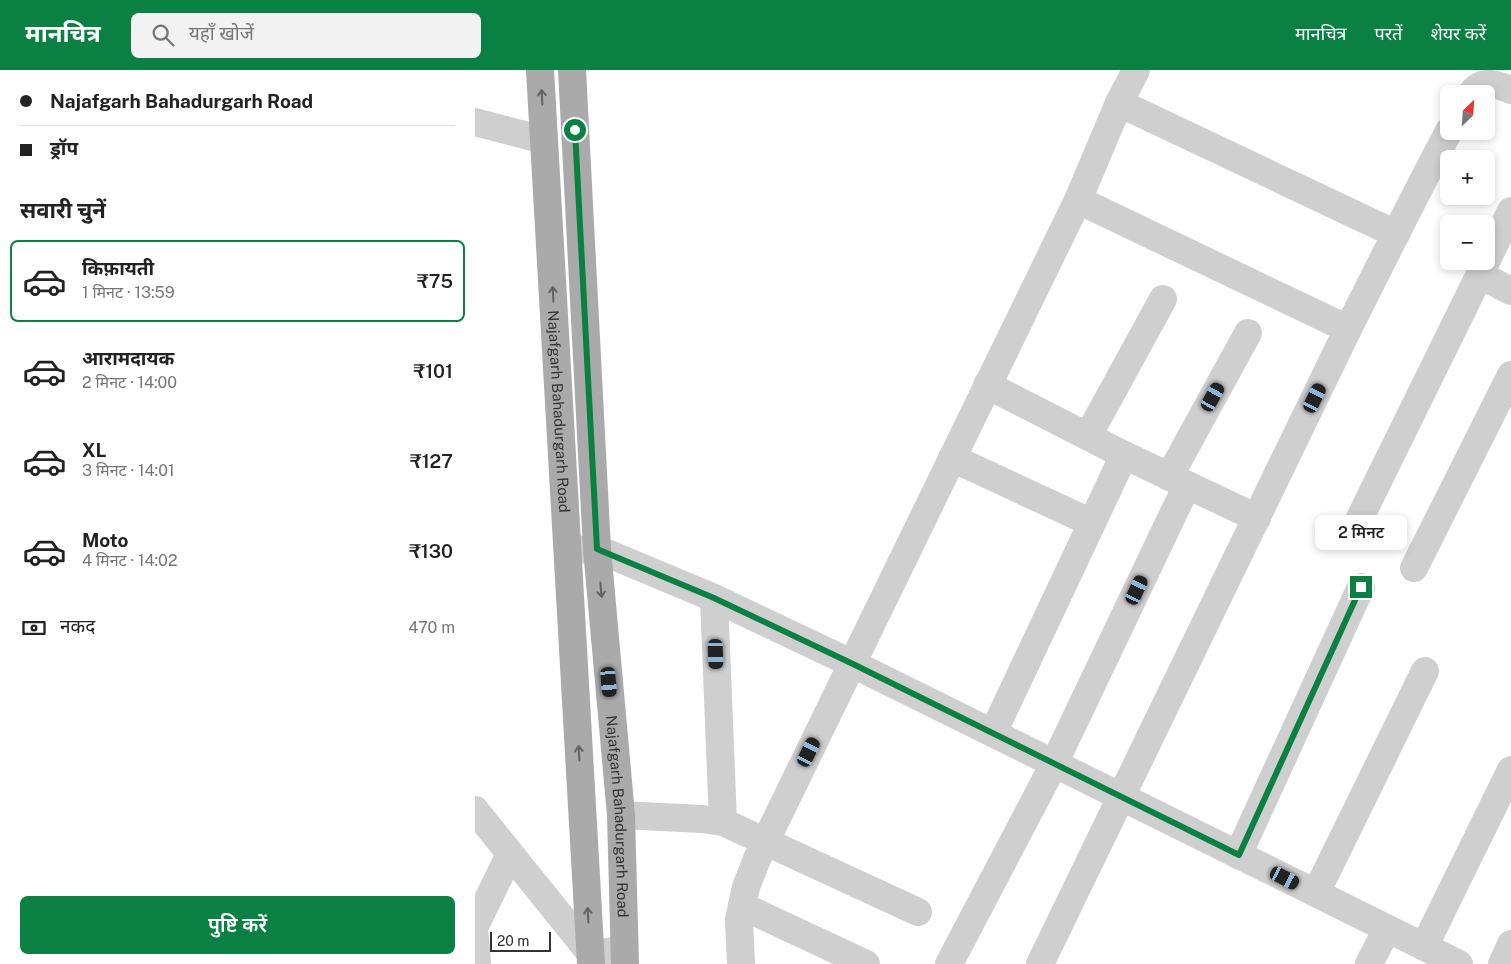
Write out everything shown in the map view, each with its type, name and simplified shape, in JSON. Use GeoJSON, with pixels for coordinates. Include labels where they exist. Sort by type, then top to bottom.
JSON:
{"type":"FeatureCollection","features":[{"type":"Feature","properties":{"kind":"main road","name":"Najafgarh Bahadurgarh Road"},"geometry":{"type":"LineString","coordinates":[[540,70],[591,959]]}},
{"type":"Feature","properties":{"kind":"main road","name":"Najafgarh Bahadurgarh Road"},"geometry":{"type":"LineString","coordinates":[[572,70],[597,549],[621,815],[624,957]]}},
{"type":"Feature","properties":{"kind":"street"},"geometry":{"type":"LineString","coordinates":[[741,964],[739,920],[746,887],[757,859],[1078,200],[1119,103],[1136,70]]}},
{"type":"Feature","properties":{"kind":"street"},"geometry":{"type":"LineString","coordinates":[[1480,85],[1492,83],[1511,90]]}},
{"type":"Feature","properties":{"kind":"street"},"geometry":{"type":"LineString","coordinates":[[1119,103],[1396,234]]}},
{"type":"Feature","properties":{"kind":"street"},"geometry":{"type":"LineString","coordinates":[[475,122],[544,140]]}},
{"type":"Feature","properties":{"kind":"street"},"geometry":{"type":"LineString","coordinates":[[1040,964],[1348,329],[1444,140]]}},
{"type":"Feature","properties":{"kind":"street"},"geometry":{"type":"LineString","coordinates":[[1078,200],[1348,329]]}},
{"type":"Feature","properties":{"kind":"street"},"geometry":{"type":"LineString","coordinates":[[1354,530],[1511,211]]}},
{"type":"Feature","properties":{"kind":"street"},"geometry":{"type":"LineString","coordinates":[[1480,275],[1511,291]]}},
{"type":"Feature","properties":{"kind":"street"},"geometry":{"type":"LineString","coordinates":[[1088,436],[1163,299]]}},
{"type":"Feature","properties":{"kind":"street"},"geometry":{"type":"LineString","coordinates":[[949,964],[1054,764],[1178,481],[1248,333]]}},
{"type":"Feature","properties":{"kind":"street"},"geometry":{"type":"LineString","coordinates":[[1414,568],[1511,376]]}},
{"type":"Feature","properties":{"kind":"street"},"geometry":{"type":"LineString","coordinates":[[987,385],[1124,455],[1257,518]]}},
{"type":"Feature","properties":{"kind":"street"},"geometry":{"type":"LineString","coordinates":[[993,733],[1124,455]]}},
{"type":"Feature","properties":{"kind":"street"},"geometry":{"type":"LineString","coordinates":[[952,458],[1092,523]]}},
{"type":"Feature","properties":{"kind":"street"},"geometry":{"type":"LineString","coordinates":[[568,550],[597,549],[714,598],[853,664],[1459,964]]}},
{"type":"Feature","properties":{"kind":"street"},"geometry":{"type":"LineString","coordinates":[[1239,855],[1361,587]]}},
{"type":"Feature","properties":{"kind":"street"},"geometry":{"type":"LineString","coordinates":[[714,598],[723,822]]}},
{"type":"Feature","properties":{"kind":"street"},"geometry":{"type":"LineString","coordinates":[[1316,894],[1425,671]]}},
{"type":"Feature","properties":{"kind":"street"},"geometry":{"type":"LineString","coordinates":[[1424,947],[1511,770]]}},
{"type":"Feature","properties":{"kind":"street"},"geometry":{"type":"LineString","coordinates":[[475,810],[591,959],[624,957]]}},
{"type":"Feature","properties":{"kind":"street"},"geometry":{"type":"LineString","coordinates":[[621,815],[702,818],[723,822],[918,912]]}},
{"type":"Feature","properties":{"kind":"street"},"geometry":{"type":"LineString","coordinates":[[475,926],[510,854]]}},
{"type":"Feature","properties":{"kind":"street"},"geometry":{"type":"LineString","coordinates":[[742,906],[866,964]]}},
{"type":"Feature","properties":{"kind":"street"},"geometry":{"type":"LineString","coordinates":[[1369,964],[1387,929]]}},
{"type":"Feature","properties":{"kind":"street"},"geometry":{"type":"LineString","coordinates":[[475,937],[477,964]]}},
{"type":"Feature","properties":{"kind":"street"},"geometry":{"type":"LineString","coordinates":[[1502,964],[1511,944]]}},
{"type":"Feature","properties":{"kind":"route"},"geometry":{"type":"LineString","coordinates":[[575,130],[597,549],[714,598],[853,664],[1239,855],[1361,587]]}}]}
